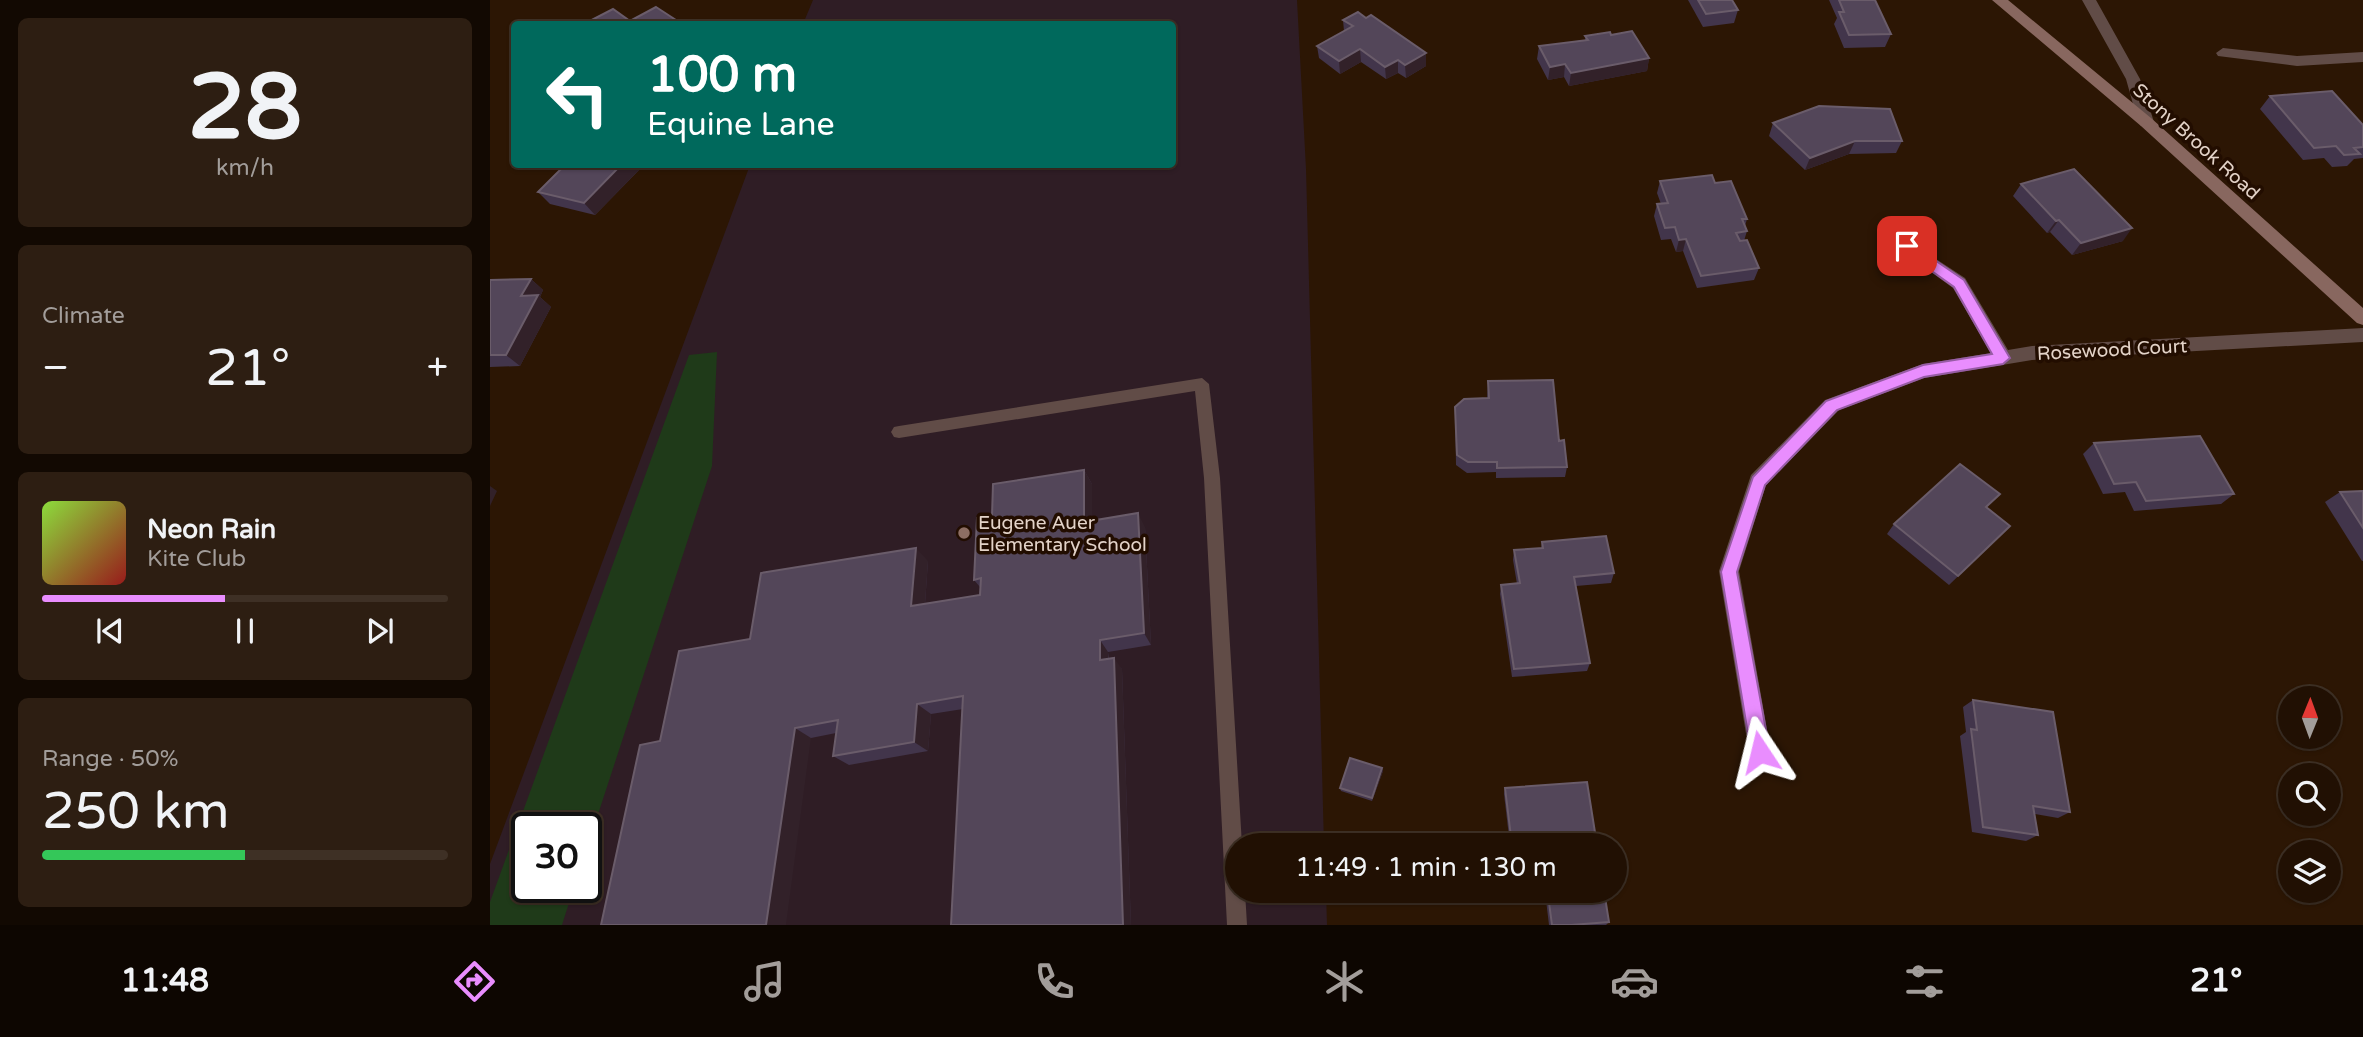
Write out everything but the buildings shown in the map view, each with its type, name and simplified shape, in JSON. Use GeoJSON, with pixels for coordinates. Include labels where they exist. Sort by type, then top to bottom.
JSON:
{"type":"FeatureCollection","features":[{"type":"Feature","properties":{"kind":"main road","name":"Stony Brook Road"},"geometry":{"type":"LineString","coordinates":[[1999,0],[2146,122],[2363,318]]}},
{"type":"Feature","properties":{"kind":"street"},"geometry":{"type":"LineString","coordinates":[[2089,0],[2133,79],[2146,122]]}},
{"type":"Feature","properties":{"kind":"street"},"geometry":{"type":"LineString","coordinates":[[2223,53],[2297,61],[2363,57]]}},
{"type":"Feature","properties":{"kind":"street"},"geometry":{"type":"LineString","coordinates":[[1907,246],[1959,283],[2003,358]]}},
{"type":"Feature","properties":{"kind":"street","name":"Rosewood Court"},"geometry":{"type":"LineString","coordinates":[[1760,752],[1729,572],[1758,481],[1832,405],[1923,371],[2032,353],[2363,335]]}},
{"type":"Feature","properties":{"kind":"lane"},"geometry":{"type":"LineString","coordinates":[[898,432],[1202,384],[1212,478],[1237,925]]}},
{"type":"Feature","properties":{"kind":"shaded area","name":"Eugene Auer Elementary School"},"geometry":{"type":"Polygon","coordinates":[[[813,0],[1297,0],[1306,169],[1324,833],[1225,833],[1225,903],[1326,903],[1327,925],[490,925],[490,864],[749,168],[1176,168],[1176,21],[804,21],[813,0]]]}},
{"type":"Feature","properties":{"kind":"green space"},"geometry":{"type":"Polygon","coordinates":[[[717,352],[712,466],[599,812],[523,812],[689,355],[717,352]]]}},
{"type":"Feature","properties":{"kind":"green space"},"geometry":{"type":"Polygon","coordinates":[[[511,844],[511,903],[569,903],[562,925],[490,925],[490,902],[511,844]]]}},
{"type":"Feature","properties":{"kind":"place","name":"Eugene Auer Elementary School"},"geometry":{"type":"Point","coordinates":[964,533]}},
{"type":"Feature","properties":{"kind":"route"},"geometry":{"type":"LineString","coordinates":[[1760,752],[1729,572],[1758,481],[1832,405],[1923,371],[2003,358],[1959,283],[1907,246]]}}]}
